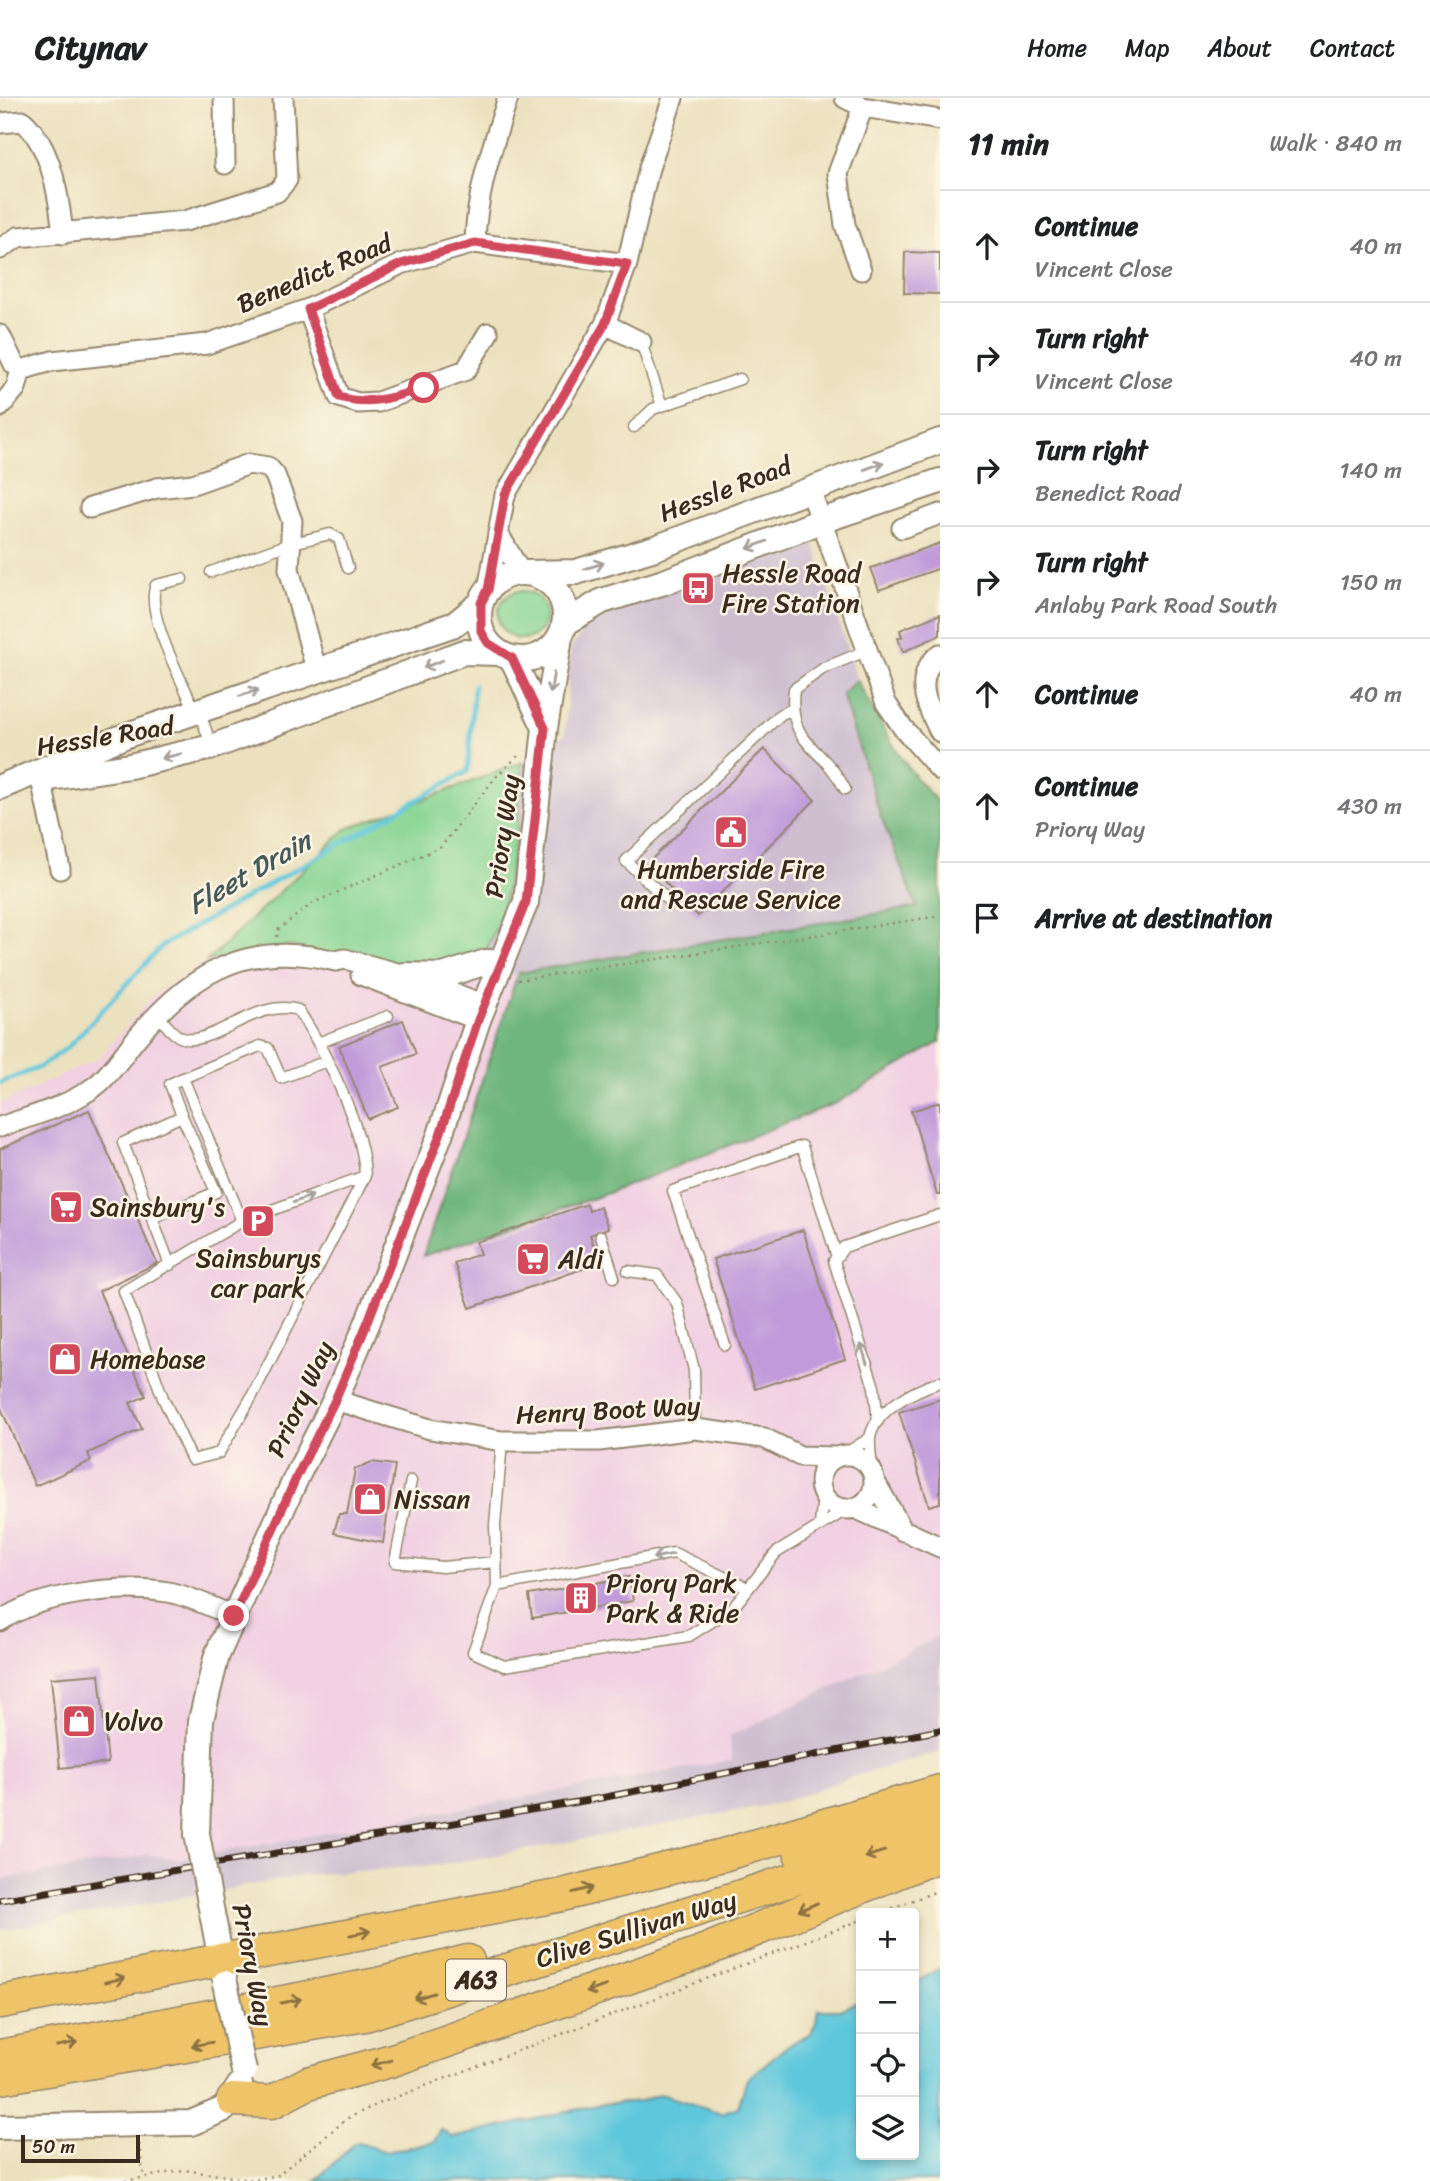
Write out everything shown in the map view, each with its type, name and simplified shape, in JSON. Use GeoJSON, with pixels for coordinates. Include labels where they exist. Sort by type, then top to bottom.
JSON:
{"type":"FeatureCollection","features":[{"type":"Feature","properties":{"kind":"highway"},"geometry":{"type":"LineString","coordinates":[[0,2003],[223,1971],[562,1895],[723,1855],[940,1791]]}},
{"type":"Feature","properties":{"kind":"highway","name":"Clive Sullivan Way"},"geometry":{"type":"LineString","coordinates":[[0,2056],[378,1984],[531,1945],[732,1880],[862,1834],[940,1811]]}},
{"type":"Feature","properties":{"kind":"highway","name":"Clive Sullivan Way"},"geometry":{"type":"LineString","coordinates":[[0,2078],[365,2014],[940,1833]]}},
{"type":"Feature","properties":{"kind":"highway"},"geometry":{"type":"LineString","coordinates":[[233,2100],[272,2102],[308,2083],[393,2060],[699,1953],[940,1855]]}},
{"type":"Feature","properties":{"kind":"street"},"geometry":{"type":"LineString","coordinates":[[224,98],[225,164]]}},
{"type":"Feature","properties":{"kind":"street"},"geometry":{"type":"LineString","coordinates":[[0,249],[18,237],[186,221],[277,192],[288,180],[283,98]]}},
{"type":"Feature","properties":{"kind":"street"},"geometry":{"type":"LineString","coordinates":[[475,243],[476,217],[508,98]]}},
{"type":"Feature","properties":{"kind":"street"},"geometry":{"type":"LineString","coordinates":[[545,736],[505,655],[481,631],[484,596],[505,495],[605,324],[627,264],[649,168],[673,98]]}},
{"type":"Feature","properties":{"kind":"street"},"geometry":{"type":"LineString","coordinates":[[845,98],[863,107],[940,120]]}},
{"type":"Feature","properties":{"kind":"street"},"geometry":{"type":"LineString","coordinates":[[861,270],[845,225],[838,173],[863,107]]}},
{"type":"Feature","properties":{"kind":"street"},"geometry":{"type":"LineString","coordinates":[[0,123],[23,121],[33,130],[59,194],[63,234]]}},
{"type":"Feature","properties":{"kind":"street","name":"Benedict Road"},"geometry":{"type":"LineString","coordinates":[[21,370],[52,361],[207,344],[308,309],[401,264],[475,243],[627,264]]}},
{"type":"Feature","properties":{"kind":"street"},"geometry":{"type":"LineString","coordinates":[[308,309],[339,397],[358,402],[389,398],[466,370],[488,333]]}},
{"type":"Feature","properties":{"kind":"street"},"geometry":{"type":"LineString","coordinates":[[605,324],[641,342]]}},
{"type":"Feature","properties":{"kind":"street"},"geometry":{"type":"LineString","coordinates":[[0,335],[14,364],[21,370],[16,388],[0,407]]}},
{"type":"Feature","properties":{"kind":"street","name":"Hessle Road"},"geometry":{"type":"LineString","coordinates":[[524,573],[576,572],[655,548],[940,441]]}},
{"type":"Feature","properties":{"kind":"street"},"geometry":{"type":"LineString","coordinates":[[90,508],[157,488],[193,484],[249,464],[262,464],[275,475],[287,502],[292,521],[289,569],[316,669]]}},
{"type":"Feature","properties":{"kind":"street"},"geometry":{"type":"LineString","coordinates":[[505,655],[539,656],[562,631],[602,601],[664,582],[821,521],[940,481]]}},
{"type":"Feature","properties":{"kind":"street"},"geometry":{"type":"LineString","coordinates":[[810,489],[886,703],[903,728],[940,770]]}},
{"type":"Feature","properties":{"kind":"street"},"geometry":{"type":"LineString","coordinates":[[902,528],[940,514]]}},
{"type":"Feature","properties":{"kind":"street"},"geometry":{"type":"LineString","coordinates":[[498,533],[524,573]]}},
{"type":"Feature","properties":{"kind":"street"},"geometry":{"type":"LineString","coordinates":[[484,596],[508,575],[524,573],[540,577],[560,597],[562,631]]}},
{"type":"Feature","properties":{"kind":"street","name":"Hessle Road"},"geometry":{"type":"LineString","coordinates":[[33,779],[127,735],[455,624],[484,596]]}},
{"type":"Feature","properties":{"kind":"street","name":"Priory Way"},"geometry":{"type":"LineString","coordinates":[[233,2100],[244,2071],[197,1833],[201,1720],[217,1655],[296,1478],[335,1400],[435,1147],[489,993],[526,902],[545,736],[562,631]]}},
{"type":"Feature","properties":{"kind":"street","name":"Hessle Road"},"geometry":{"type":"LineString","coordinates":[[33,779],[130,766],[212,747],[464,652],[505,655]]}},
{"type":"Feature","properties":{"kind":"street"},"geometry":{"type":"LineString","coordinates":[[940,654],[929,663],[922,684],[927,707],[940,732]]}},
{"type":"Feature","properties":{"kind":"street"},"geometry":{"type":"LineString","coordinates":[[0,787],[33,779],[60,869]]}},
{"type":"Feature","properties":{"kind":"street"},"geometry":{"type":"LineString","coordinates":[[0,1127],[49,1110],[94,1087],[180,990],[222,964],[274,954],[350,960],[489,993]]}},
{"type":"Feature","properties":{"kind":"street"},"geometry":{"type":"LineString","coordinates":[[336,961],[354,972],[489,993]]}},
{"type":"Feature","properties":{"kind":"street"},"geometry":{"type":"LineString","coordinates":[[405,975],[443,976],[486,962],[489,993]]}},
{"type":"Feature","properties":{"kind":"street","name":"Henry Boot Way"},"geometry":{"type":"LineString","coordinates":[[335,1400],[430,1429],[502,1441],[599,1441],[695,1429],[764,1438],[800,1455]]}},
{"type":"Feature","properties":{"kind":"street"},"geometry":{"type":"LineString","coordinates":[[800,1455],[860,1458],[903,1531]]}},
{"type":"Feature","properties":{"kind":"street"},"geometry":{"type":"LineString","coordinates":[[800,1455],[821,1492],[837,1508],[850,1509],[940,1547]]}},
{"type":"Feature","properties":{"kind":"street"},"geometry":{"type":"LineString","coordinates":[[821,1492],[822,1470],[839,1456]]}},
{"type":"Feature","properties":{"kind":"street"},"geometry":{"type":"LineString","coordinates":[[850,1509],[870,1498],[873,1476]]}},
{"type":"Feature","properties":{"kind":"street"},"geometry":{"type":"LineString","coordinates":[[0,1621],[10,1614],[72,1595],[110,1588],[170,1592],[234,1616]]}},
{"type":"Feature","properties":{"kind":"street"},"geometry":{"type":"LineString","coordinates":[[0,2127],[191,2123],[217,2113],[233,2100]]}},
{"type":"Feature","properties":{"kind":"lane"},"geometry":{"type":"LineString","coordinates":[[641,342],[662,405]]}},
{"type":"Feature","properties":{"kind":"lane"},"geometry":{"type":"LineString","coordinates":[[634,427],[653,409],[740,379]]}},
{"type":"Feature","properties":{"kind":"lane"},"geometry":{"type":"LineString","coordinates":[[211,572],[289,544],[330,534],[339,539],[348,568]]}},
{"type":"Feature","properties":{"kind":"lane"},"geometry":{"type":"LineString","coordinates":[[182,579],[156,585],[153,598],[156,617],[212,747]]}},
{"type":"Feature","properties":{"kind":"lane"},"geometry":{"type":"LineString","coordinates":[[845,789],[836,771],[799,736],[791,710],[794,689],[824,668],[868,650]]}},
{"type":"Feature","properties":{"kind":"lane"},"geometry":{"type":"LineString","coordinates":[[671,903],[626,860],[781,714],[791,710]]}},
{"type":"Feature","properties":{"kind":"lane"},"geometry":{"type":"LineString","coordinates":[[157,1013],[171,1031],[182,1038],[196,1040],[268,1007],[285,1006],[298,1010],[327,1061],[364,1151],[365,1176],[251,1398],[219,1452],[192,1460],[163,1398],[124,1290],[242,1221],[365,1176]]}},
{"type":"Feature","properties":{"kind":"lane"},"geometry":{"type":"LineString","coordinates":[[318,1043],[388,1016]]}},
{"type":"Feature","properties":{"kind":"lane"},"geometry":{"type":"LineString","coordinates":[[152,1219],[216,1192],[170,1084],[260,1045],[268,1048],[281,1078],[327,1061]]}},
{"type":"Feature","properties":{"kind":"lane"},"geometry":{"type":"LineString","coordinates":[[183,1078],[242,1221]]}},
{"type":"Feature","properties":{"kind":"lane"},"geometry":{"type":"LineString","coordinates":[[170,1265],[124,1143],[182,1116]]}},
{"type":"Feature","properties":{"kind":"lane"},"geometry":{"type":"LineString","coordinates":[[725,1345],[673,1191],[802,1146],[837,1257]]}},
{"type":"Feature","properties":{"kind":"lane"},"geometry":{"type":"LineString","coordinates":[[878,1421],[874,1387],[834,1261],[844,1247],[940,1215]]}},
{"type":"Feature","properties":{"kind":"lane"},"geometry":{"type":"LineString","coordinates":[[601,1236],[614,1278]]}},
{"type":"Feature","properties":{"kind":"lane"},"geometry":{"type":"LineString","coordinates":[[628,1271],[657,1275],[677,1303],[694,1370],[695,1429]]}},
{"type":"Feature","properties":{"kind":"lane"},"geometry":{"type":"LineString","coordinates":[[873,1476],[870,1438],[878,1421],[904,1398],[940,1381]]}},
{"type":"Feature","properties":{"kind":"lane"},"geometry":{"type":"LineString","coordinates":[[839,1456],[870,1438]]}},
{"type":"Feature","properties":{"kind":"lane"},"geometry":{"type":"LineString","coordinates":[[502,1441],[495,1525],[497,1586],[473,1652],[504,1666],[689,1636],[733,1608],[776,1553],[806,1537],[820,1524],[850,1509]]}},
{"type":"Feature","properties":{"kind":"lane"},"geometry":{"type":"LineString","coordinates":[[411,1480],[395,1562],[442,1567],[496,1562]]}},
{"type":"Feature","properties":{"kind":"lane"},"geometry":{"type":"LineString","coordinates":[[820,1524],[821,1492]]}},
{"type":"Feature","properties":{"kind":"lane"},"geometry":{"type":"LineString","coordinates":[[497,1586],[674,1553],[747,1588]]}},
{"type":"Feature","properties":{"kind":"path"},"geometry":{"type":"LineString","coordinates":[[274,954],[279,929],[313,904],[441,847],[495,778],[523,751],[545,736]]}},
{"type":"Feature","properties":{"kind":"path"},"geometry":{"type":"LineString","coordinates":[[489,993],[940,916]]}},
{"type":"Feature","properties":{"kind":"path"},"geometry":{"type":"LineString","coordinates":[[892,1908],[940,1890]]}},
{"type":"Feature","properties":{"kind":"path"},"geometry":{"type":"LineString","coordinates":[[125,2181],[183,2170],[254,2180],[278,2175],[348,2118],[378,2104],[856,1922]]}},
{"type":"Feature","properties":{"kind":"path"},"geometry":{"type":"LineString","coordinates":[[136,2124],[144,2176]]}},
{"type":"Feature","properties":{"kind":"shaded area"},"geometry":{"type":"Polygon","coordinates":[[[812,537],[857,680],[842,694],[880,814],[917,907],[518,973],[445,988],[502,912],[518,825],[523,762],[565,735],[570,650],[587,626],[612,609],[812,537]]]}},
{"type":"Feature","properties":{"kind":"shaded area"},"geometry":{"type":"Polygon","coordinates":[[[291,946],[445,988],[518,973],[424,1256],[611,1192],[836,1103],[940,1042],[940,1636],[733,1760],[182,1859],[149,1855],[0,1880],[0,1104],[99,1058],[154,995],[207,961],[291,946]]]}},
{"type":"Feature","properties":{"kind":"shaded area"},"geometry":{"type":"Polygon","coordinates":[[[940,1636],[940,1752],[851,1777],[780,1803],[442,1865],[313,1874],[0,1930],[0,1880],[149,1855],[182,1859],[732,1760],[729,1736],[940,1636]]]}},
{"type":"Feature","properties":{"kind":"green space"},"geometry":{"type":"Polygon","coordinates":[[[522,591],[539,598],[546,615],[539,632],[522,639],[505,632],[498,615],[505,598],[522,591]]]}},
{"type":"Feature","properties":{"kind":"green space"},"geometry":{"type":"Polygon","coordinates":[[[857,680],[904,761],[940,804],[940,1042],[836,1103],[611,1192],[423,1256],[518,973],[917,907],[880,814],[842,694],[857,680]]]}},
{"type":"Feature","properties":{"kind":"green space"},"geometry":{"type":"Polygon","coordinates":[[[523,762],[518,825],[502,912],[477,973],[445,988],[291,946],[207,961],[346,829],[523,762]]]}},
{"type":"Feature","properties":{"kind":"water"},"geometry":{"type":"Polygon","coordinates":[[[940,1968],[940,2181],[315,2181],[356,2142],[386,2152],[434,2142],[441,2129],[453,2138],[601,2104],[642,2101],[660,2094],[722,2113],[738,2107],[747,2079],[787,2046],[811,2033],[818,2010],[841,2010],[856,2002],[856,2160],[919,2160],[919,1981],[940,1968]]]}},
{"type":"Feature","properties":{"kind":"building"},"geometry":{"type":"Polygon","coordinates":[[[905,252],[940,253],[940,294],[904,293],[905,252]]]}},
{"type":"Feature","properties":{"kind":"building"},"geometry":{"type":"Polygon","coordinates":[[[940,543],[940,568],[879,590],[871,568],[940,543]]]}},
{"type":"Feature","properties":{"kind":"building"},"geometry":{"type":"Polygon","coordinates":[[[940,614],[940,635],[903,652],[898,638],[902,637],[900,630],[940,614]]]}},
{"type":"Feature","properties":{"kind":"building","name":"Humberside Fire and Rescue Service"},"geometry":{"type":"Polygon","coordinates":[[[764,749],[815,800],[698,916],[647,864],[764,749]]]}},
{"type":"Feature","properties":{"kind":"building"},"geometry":{"type":"Polygon","coordinates":[[[403,1020],[416,1054],[382,1067],[398,1107],[368,1119],[339,1046],[403,1020]]]}},
{"type":"Feature","properties":{"kind":"building"},"geometry":{"type":"Polygon","coordinates":[[[940,1102],[940,1195],[937,1195],[911,1111],[940,1102]]]}},
{"type":"Feature","properties":{"kind":"building"},"geometry":{"type":"Polygon","coordinates":[[[89,1110],[157,1263],[99,1291],[146,1396],[130,1403],[142,1429],[88,1453],[91,1461],[35,1486],[0,1406],[0,1149],[89,1110]]]}},
{"type":"Feature","properties":{"kind":"building","name":"Aldi"},"geometry":{"type":"Polygon","coordinates":[[[587,1204],[589,1211],[600,1207],[608,1228],[590,1235],[600,1263],[470,1308],[454,1263],[480,1254],[476,1242],[587,1204]]]}},
{"type":"Feature","properties":{"kind":"building"},"geometry":{"type":"Polygon","coordinates":[[[803,1230],[845,1359],[755,1389],[713,1259],[803,1230]]]}},
{"type":"Feature","properties":{"kind":"building"},"geometry":{"type":"Polygon","coordinates":[[[940,1399],[940,1503],[929,1506],[899,1412],[940,1399]]]}},
{"type":"Feature","properties":{"kind":"building"},"geometry":{"type":"Polygon","coordinates":[[[372,1462],[395,1465],[383,1543],[334,1533],[339,1514],[347,1514],[355,1469],[372,1462]]]}},
{"type":"Feature","properties":{"kind":"building","name":"Priory Park Park & Ride"},"geometry":{"type":"Polygon","coordinates":[[[629,1577],[633,1601],[532,1618],[529,1595],[629,1577]]]}},
{"type":"Feature","properties":{"kind":"building","name":"Volvo"},"geometry":{"type":"Polygon","coordinates":[[[99,1674],[108,1763],[60,1768],[51,1678],[99,1674]]]}},
{"type":"Feature","properties":{"kind":"waterway","name":"Fleet Drain"},"geometry":{"type":"LineString","coordinates":[[0,1083],[40,1067],[68,1047],[163,945],[468,771],[474,685]]}},
{"type":"Feature","properties":{"kind":"railway"},"geometry":{"type":"LineString","coordinates":[[0,1900],[601,1798],[940,1730]]}},
{"type":"Feature","properties":{"kind":"place","name":"Hessle Road Fire Station"},"geometry":{"type":"Point","coordinates":[698,588]}},
{"type":"Feature","properties":{"kind":"place","name":"Humberside Fire and Rescue Service"},"geometry":{"type":"Point","coordinates":[731,832]}},
{"type":"Feature","properties":{"kind":"place","name":"Sainsbury's"},"geometry":{"type":"Point","coordinates":[66,1207]}},
{"type":"Feature","properties":{"kind":"place","name":"Sainsburys car park"},"geometry":{"type":"Point","coordinates":[258,1221]}},
{"type":"Feature","properties":{"kind":"place","name":"Aldi"},"geometry":{"type":"Point","coordinates":[533,1259]}},
{"type":"Feature","properties":{"kind":"place","name":"Homebase"},"geometry":{"type":"Point","coordinates":[65,1359]}},
{"type":"Feature","properties":{"kind":"place","name":"Nissan"},"geometry":{"type":"Point","coordinates":[370,1499]}},
{"type":"Feature","properties":{"kind":"place","name":"Priory Park Park & Ride"},"geometry":{"type":"Point","coordinates":[581,1598]}},
{"type":"Feature","properties":{"kind":"place","name":"Volvo"},"geometry":{"type":"Point","coordinates":[79,1721]}},
{"type":"Feature","properties":{"kind":"route"},"geometry":{"type":"LineString","coordinates":[[234,1616],[296,1478],[335,1400],[367,1324],[440,1135],[478,1020],[526,902],[545,728],[512,658],[499,653],[488,643],[481,631],[481,603],[488,590],[505,495],[605,324],[627,264],[475,243],[401,264],[308,309],[339,397],[358,402],[377,402],[424,388]]}}]}
